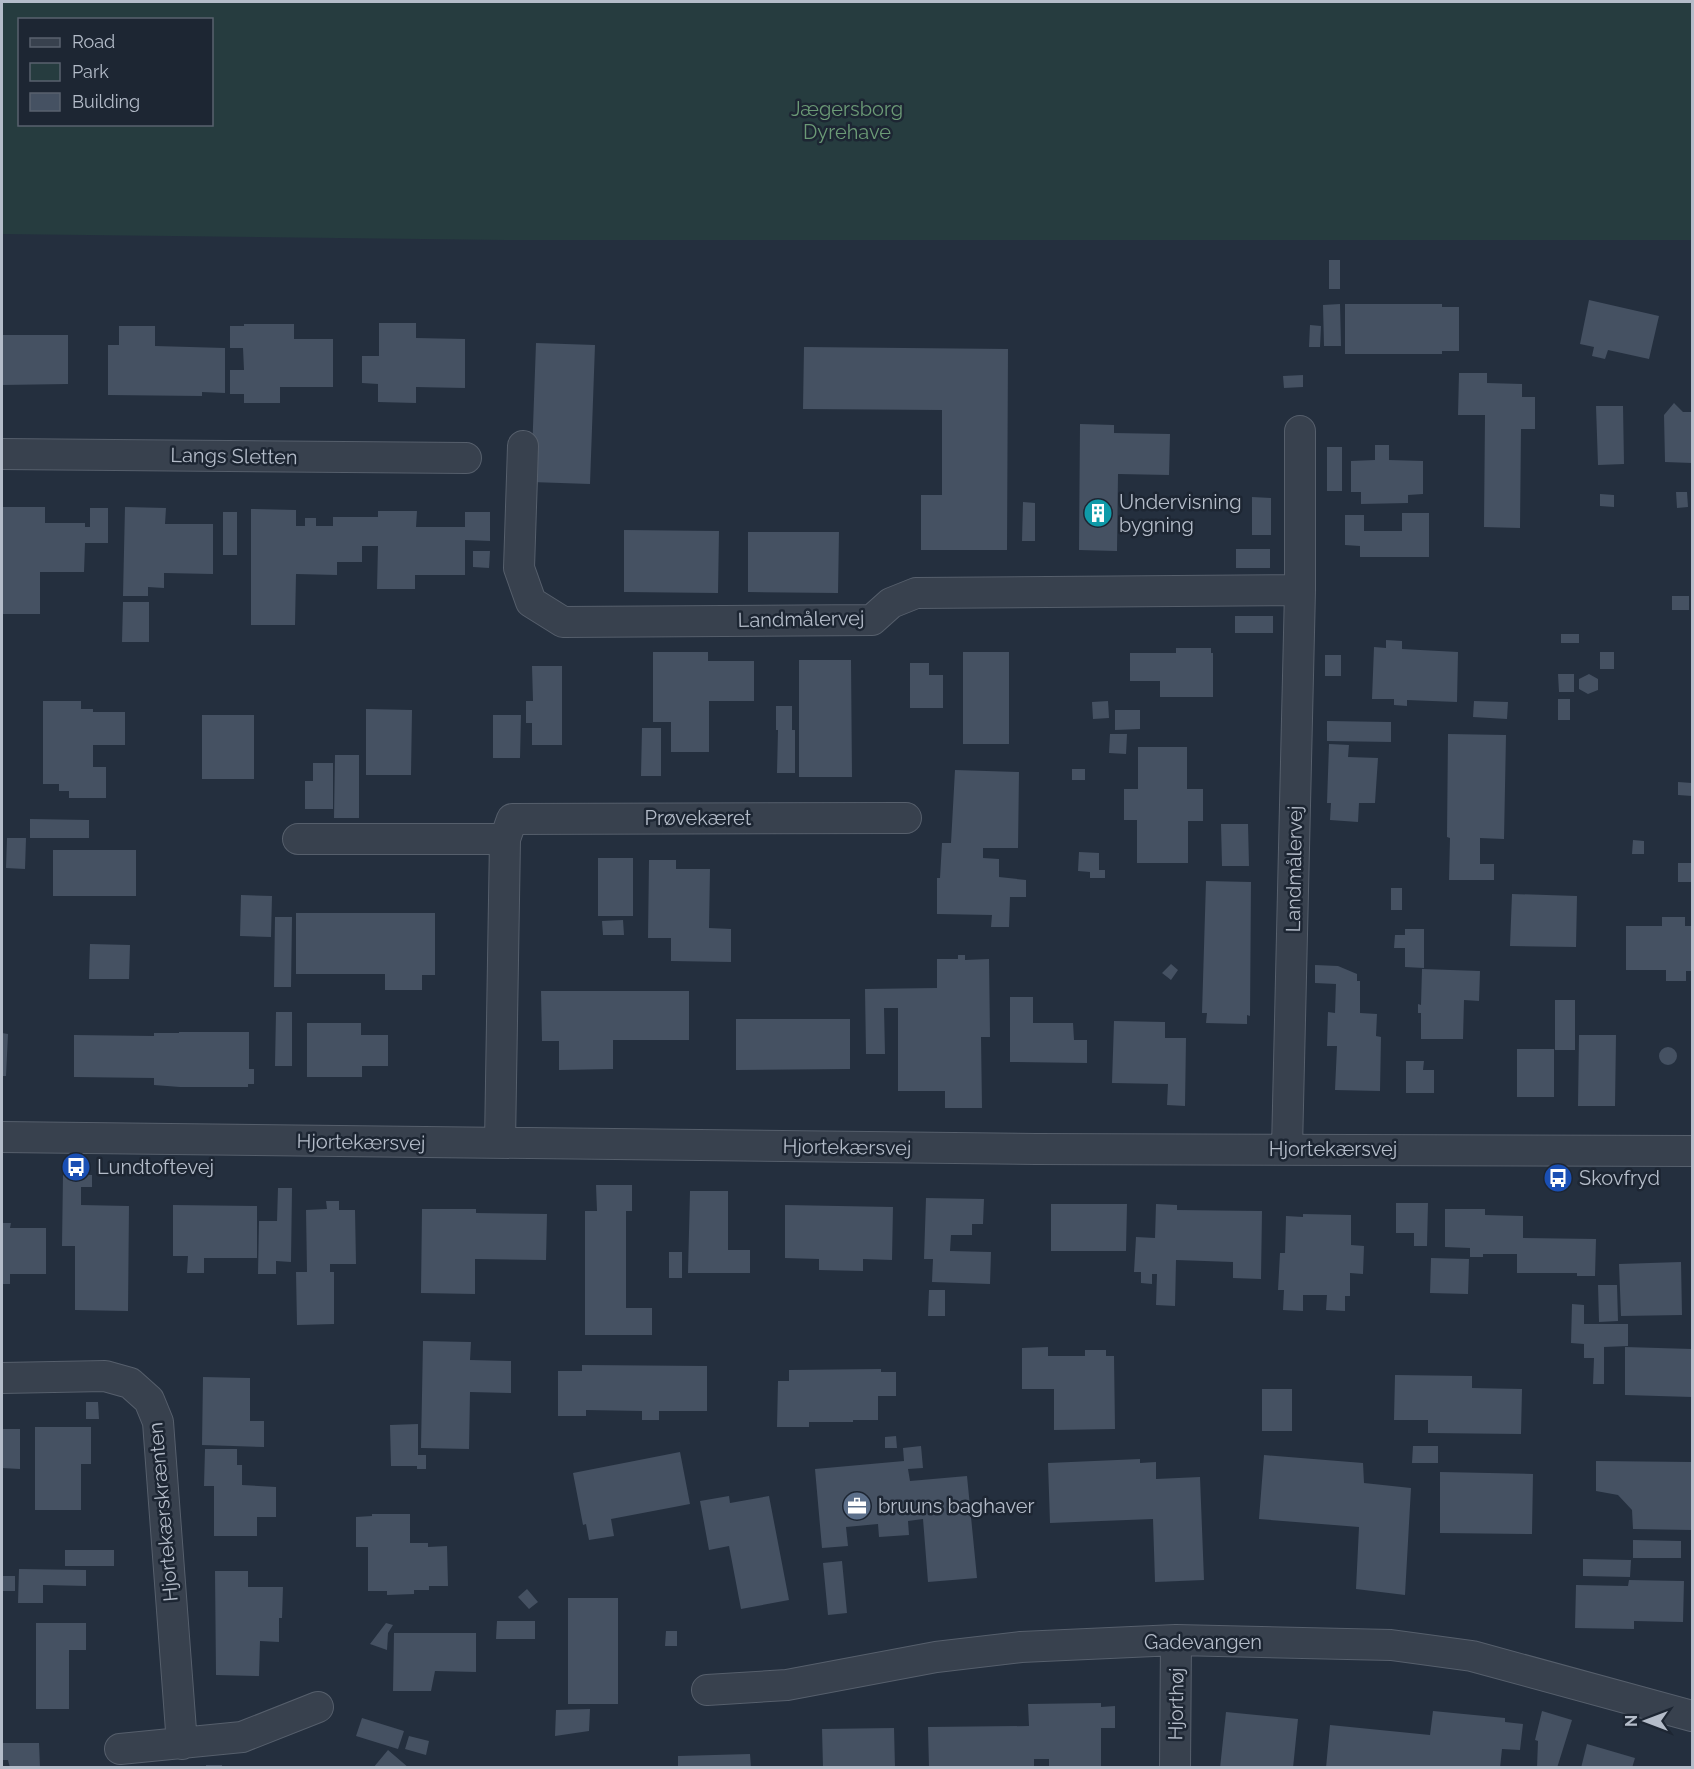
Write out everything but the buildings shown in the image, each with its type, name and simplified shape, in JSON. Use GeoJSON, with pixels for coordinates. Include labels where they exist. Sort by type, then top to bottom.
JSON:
{"type":"FeatureCollection","features":[{"type":"Feature","properties":{"kind":"street","name":"Landmålervej"},"geometry":{"type":"LineString","coordinates":[[1287,1149],[1300,590],[1300,431]]}},
{"type":"Feature","properties":{"kind":"street","name":"Landmålervej"},"geometry":{"type":"LineString","coordinates":[[523,446],[519,568],[531,602],[563,622],[872,620],[891,603],[916,593],[1300,590]]}},
{"type":"Feature","properties":{"kind":"street","name":"Langs Sletten"},"geometry":{"type":"LineString","coordinates":[[2,454],[466,458]]}},
{"type":"Feature","properties":{"kind":"street","name":"Prøvekæret"},"geometry":{"type":"LineString","coordinates":[[505,839],[512,819],[906,818]]}},
{"type":"Feature","properties":{"kind":"street"},"geometry":{"type":"LineString","coordinates":[[298,839],[505,839],[500,1143]]}},
{"type":"Feature","properties":{"kind":"street","name":"Hjortekærsvej"},"geometry":{"type":"LineString","coordinates":[[2,1137],[1036,1149],[1692,1151]]}},
{"type":"Feature","properties":{"kind":"street","name":"Hjortekærskrænten"},"geometry":{"type":"LineString","coordinates":[[2,1378],[105,1376],[130,1383],[149,1400],[158,1422],[182,1744]]}},
{"type":"Feature","properties":{"kind":"street","name":"Gadevangen"},"geometry":{"type":"LineString","coordinates":[[707,1690],[788,1685],[936,1657],[1020,1647],[1176,1640],[1391,1645],[1472,1656],[1692,1716]]}},
{"type":"Feature","properties":{"kind":"street","name":"Hjorthøj"},"geometry":{"type":"LineString","coordinates":[[1174,1767],[1176,1640]]}},
{"type":"Feature","properties":{"kind":"street"},"geometry":{"type":"LineString","coordinates":[[120,1749],[242,1737],[318,1707]]}},
{"type":"Feature","properties":{"kind":"green space","name":"Jægersborg Dyrehave"},"geometry":{"type":"Polygon","coordinates":[[[2,2],[1692,2],[1692,240],[504,240],[2,234],[2,2]]]}},
{"type":"Feature","properties":{"kind":"place","name":"Undervisning bygning"},"geometry":{"type":"Point","coordinates":[1098,513]}},
{"type":"Feature","properties":{"kind":"place","name":"Lundtoftevej"},"geometry":{"type":"Point","coordinates":[76,1167]}},
{"type":"Feature","properties":{"kind":"place","name":"Skovfryd"},"geometry":{"type":"Point","coordinates":[1558,1178]}},
{"type":"Feature","properties":{"kind":"place","name":"bruuns baghaver"},"geometry":{"type":"Point","coordinates":[857,1506]}}]}
